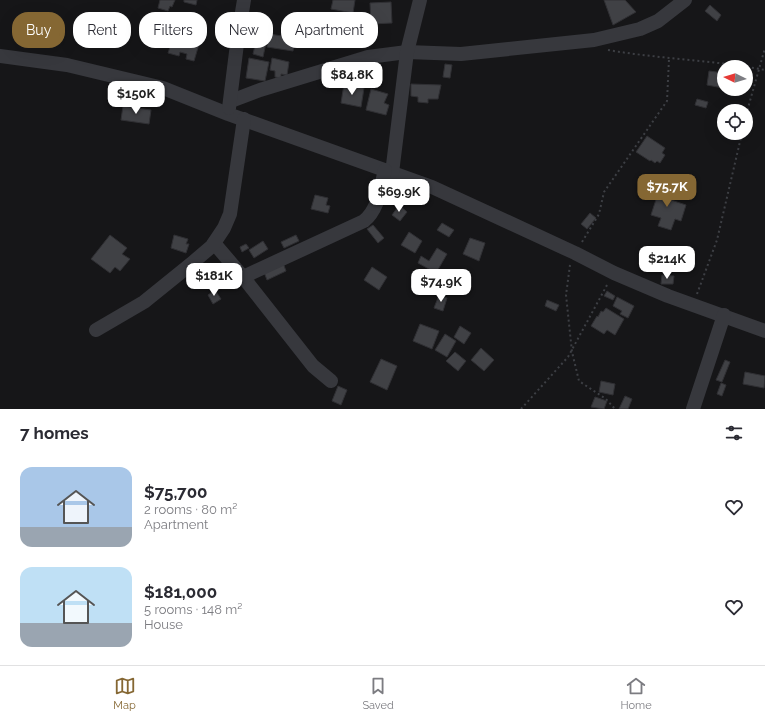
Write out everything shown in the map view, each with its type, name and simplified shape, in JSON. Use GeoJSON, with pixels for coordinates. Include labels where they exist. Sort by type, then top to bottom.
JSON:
{"type":"FeatureCollection","features":[{"type":"Feature","properties":{"kind":"street"},"geometry":{"type":"LineString","coordinates":[[230,107],[238,36],[244,0]]}},
{"type":"Feature","properties":{"kind":"street"},"geometry":{"type":"LineString","coordinates":[[243,277],[364,221],[371,216],[388,172],[407,52],[420,0]]}},
{"type":"Feature","properties":{"kind":"street"},"geometry":{"type":"LineString","coordinates":[[230,107],[260,90],[368,57],[407,52],[460,54],[594,40],[640,29],[658,21],[685,0]]}},
{"type":"Feature","properties":{"kind":"street"},"geometry":{"type":"LineString","coordinates":[[0,56],[67,65],[163,88],[230,107],[244,119],[432,187],[574,252],[614,273],[668,296],[694,304],[765,331]]}},
{"type":"Feature","properties":{"kind":"street"},"geometry":{"type":"LineString","coordinates":[[96,330],[144,302],[191,264],[214,243],[224,228],[230,214],[244,119]]}},
{"type":"Feature","properties":{"kind":"street"},"geometry":{"type":"LineString","coordinates":[[214,243],[243,277],[313,366],[331,381]]}},
{"type":"Feature","properties":{"kind":"street"},"geometry":{"type":"LineString","coordinates":[[693,409],[724,315]]}},
{"type":"Feature","properties":{"kind":"path"},"geometry":{"type":"LineString","coordinates":[[594,40],[606,50],[669,59],[733,64],[765,70]]}},
{"type":"Feature","properties":{"kind":"path"},"geometry":{"type":"LineString","coordinates":[[749,104],[765,48]]}},
{"type":"Feature","properties":{"kind":"path"},"geometry":{"type":"LineString","coordinates":[[614,409],[606,399],[579,381],[572,352],[566,295],[574,252],[599,214],[604,192],[667,101],[669,59]]}},
{"type":"Feature","properties":{"kind":"path"},"geometry":{"type":"LineString","coordinates":[[694,304],[717,240],[740,140]]}},
{"type":"Feature","properties":{"kind":"path"},"geometry":{"type":"LineString","coordinates":[[521,409],[551,378],[572,352],[614,273]]}},
{"type":"Feature","properties":{"kind":"building"},"geometry":{"type":"Polygon","coordinates":[[[160,0],[175,0],[172,7],[170,6],[168,11],[158,8],[160,0]]]}},
{"type":"Feature","properties":{"kind":"building"},"geometry":{"type":"Polygon","coordinates":[[[184,0],[197,0],[196,5],[184,2],[184,0]]]}},
{"type":"Feature","properties":{"kind":"building"},"geometry":{"type":"Polygon","coordinates":[[[333,0],[355,0],[353,12],[331,9],[333,0]]]}},
{"type":"Feature","properties":{"kind":"building"},"geometry":{"type":"Polygon","coordinates":[[[604,0],[625,0],[636,12],[613,25],[604,0]]]}},
{"type":"Feature","properties":{"kind":"building"},"geometry":{"type":"Polygon","coordinates":[[[391,2],[392,23],[378,24],[378,12],[370,12],[370,3],[391,2]]]}},
{"type":"Feature","properties":{"kind":"building"},"geometry":{"type":"Polygon","coordinates":[[[710,5],[721,15],[717,21],[705,11],[710,5]]]}},
{"type":"Feature","properties":{"kind":"building"},"geometry":{"type":"Polygon","coordinates":[[[273,35],[281,36],[281,48],[293,48],[293,51],[273,48],[273,35]]]}},
{"type":"Feature","properties":{"kind":"building"},"geometry":{"type":"Polygon","coordinates":[[[170,48],[198,48],[194,61],[186,59],[187,54],[180,52],[179,56],[168,53],[170,48]]]}},
{"type":"Feature","properties":{"kind":"building"},"geometry":{"type":"Polygon","coordinates":[[[254,48],[265,48],[263,57],[253,54],[254,48]]]}},
{"type":"Feature","properties":{"kind":"building"},"geometry":{"type":"Polygon","coordinates":[[[249,58],[269,62],[265,81],[246,78],[249,58]]]}},
{"type":"Feature","properties":{"kind":"building"},"geometry":{"type":"Polygon","coordinates":[[[272,58],[289,62],[287,75],[281,74],[281,78],[275,77],[275,71],[270,70],[272,58]]]}},
{"type":"Feature","properties":{"kind":"building"},"geometry":{"type":"Polygon","coordinates":[[[445,64],[452,65],[450,78],[443,77],[445,64]]]}},
{"type":"Feature","properties":{"kind":"building"},"geometry":{"type":"Polygon","coordinates":[[[709,71],[717,72],[717,87],[707,85],[709,71]]]}},
{"type":"Feature","properties":{"kind":"building"},"geometry":{"type":"Polygon","coordinates":[[[344,84],[364,88],[361,107],[341,103],[344,84]]]}},
{"type":"Feature","properties":{"kind":"building"},"geometry":{"type":"Polygon","coordinates":[[[411,84],[441,85],[438,99],[428,99],[428,103],[418,102],[418,97],[411,96],[411,84]]]}},
{"type":"Feature","properties":{"kind":"building"},"geometry":{"type":"Polygon","coordinates":[[[371,89],[388,94],[384,103],[389,105],[386,115],[366,110],[371,89]]]}},
{"type":"Feature","properties":{"kind":"building"},"geometry":{"type":"Polygon","coordinates":[[[697,99],[708,102],[706,108],[695,105],[697,99]]]}},
{"type":"Feature","properties":{"kind":"building"},"geometry":{"type":"Polygon","coordinates":[[[123,106],[151,110],[149,124],[121,120],[123,106]]]}},
{"type":"Feature","properties":{"kind":"building"},"geometry":{"type":"Polygon","coordinates":[[[647,136],[665,148],[662,153],[665,155],[660,163],[657,161],[655,163],[651,160],[650,161],[636,152],[647,136]]]}},
{"type":"Feature","properties":{"kind":"building"},"geometry":{"type":"Polygon","coordinates":[[[661,184],[675,189],[671,200],[686,205],[681,221],[675,219],[671,230],[658,226],[661,218],[651,215],[661,184]]]}},
{"type":"Feature","properties":{"kind":"building"},"geometry":{"type":"Polygon","coordinates":[[[315,195],[328,198],[326,205],[330,206],[328,213],[311,209],[315,195]]]}},
{"type":"Feature","properties":{"kind":"building"},"geometry":{"type":"Polygon","coordinates":[[[398,204],[407,212],[400,221],[392,215],[398,204]]]}},
{"type":"Feature","properties":{"kind":"building"},"geometry":{"type":"Polygon","coordinates":[[[590,213],[596,218],[587,229],[581,224],[590,213]]]}},
{"type":"Feature","properties":{"kind":"building"},"geometry":{"type":"Polygon","coordinates":[[[442,223],[454,230],[449,237],[437,230],[442,223]]]}},
{"type":"Feature","properties":{"kind":"building"},"geometry":{"type":"Polygon","coordinates":[[[373,225],[384,238],[378,243],[367,229],[373,225]]]}},
{"type":"Feature","properties":{"kind":"building"},"geometry":{"type":"Polygon","coordinates":[[[409,232],[422,241],[415,253],[401,245],[409,232]]]}},
{"type":"Feature","properties":{"kind":"building"},"geometry":{"type":"Polygon","coordinates":[[[110,235],[127,248],[122,254],[130,259],[120,271],[115,267],[110,273],[91,259],[110,235]]]}},
{"type":"Feature","properties":{"kind":"building"},"geometry":{"type":"Polygon","coordinates":[[[174,235],[188,239],[186,244],[189,244],[186,253],[171,248],[174,235]]]}},
{"type":"Feature","properties":{"kind":"building"},"geometry":{"type":"Polygon","coordinates":[[[296,235],[299,241],[284,248],[281,242],[296,235]]]}},
{"type":"Feature","properties":{"kind":"building"},"geometry":{"type":"Polygon","coordinates":[[[470,238],[485,243],[479,261],[463,254],[470,238]]]}},
{"type":"Feature","properties":{"kind":"building"},"geometry":{"type":"Polygon","coordinates":[[[263,241],[268,249],[254,258],[249,250],[263,241]]]}},
{"type":"Feature","properties":{"kind":"building"},"geometry":{"type":"Polygon","coordinates":[[[246,244],[249,248],[242,252],[240,247],[246,244]]]}},
{"type":"Feature","properties":{"kind":"building"},"geometry":{"type":"Polygon","coordinates":[[[437,248],[447,254],[436,273],[418,263],[421,256],[429,261],[437,248]]]}},
{"type":"Feature","properties":{"kind":"building"},"geometry":{"type":"Polygon","coordinates":[[[283,263],[286,271],[267,280],[264,272],[283,263]]]}},
{"type":"Feature","properties":{"kind":"building"},"geometry":{"type":"Polygon","coordinates":[[[372,267],[387,277],[379,290],[364,280],[372,267]]]}},
{"type":"Feature","properties":{"kind":"building"},"geometry":{"type":"Polygon","coordinates":[[[662,275],[674,276],[673,284],[661,284],[662,275]]]}},
{"type":"Feature","properties":{"kind":"building"},"geometry":{"type":"Polygon","coordinates":[[[215,290],[221,299],[213,304],[208,295],[215,290]]]}},
{"type":"Feature","properties":{"kind":"building"},"geometry":{"type":"Polygon","coordinates":[[[607,291],[615,296],[613,300],[604,296],[607,291]]]}},
{"type":"Feature","properties":{"kind":"building"},"geometry":{"type":"Polygon","coordinates":[[[439,295],[447,298],[443,311],[434,308],[439,295]]]}},
{"type":"Feature","properties":{"kind":"building"},"geometry":{"type":"Polygon","coordinates":[[[617,297],[634,306],[628,318],[620,314],[622,311],[613,306],[617,297]]]}},
{"type":"Feature","properties":{"kind":"building"},"geometry":{"type":"Polygon","coordinates":[[[547,300],[559,305],[556,311],[545,306],[547,300]]]}},
{"type":"Feature","properties":{"kind":"building"},"geometry":{"type":"Polygon","coordinates":[[[606,308],[624,319],[615,335],[607,330],[604,334],[591,326],[601,311],[603,312],[606,308]]]}},
{"type":"Feature","properties":{"kind":"building"},"geometry":{"type":"Polygon","coordinates":[[[420,324],[439,331],[432,349],[413,341],[420,324]]]}},
{"type":"Feature","properties":{"kind":"building"},"geometry":{"type":"Polygon","coordinates":[[[460,326],[471,333],[464,344],[454,337],[460,326]]]}},
{"type":"Feature","properties":{"kind":"building"},"geometry":{"type":"Polygon","coordinates":[[[445,334],[456,341],[447,357],[435,350],[445,334]]]}},
{"type":"Feature","properties":{"kind":"building"},"geometry":{"type":"Polygon","coordinates":[[[481,348],[494,360],[484,371],[471,360],[481,348]]]}},
{"type":"Feature","properties":{"kind":"building"},"geometry":{"type":"Polygon","coordinates":[[[455,352],[466,361],[458,371],[446,361],[455,352]]]}},
{"type":"Feature","properties":{"kind":"building"},"geometry":{"type":"Polygon","coordinates":[[[381,359],[397,366],[387,390],[370,382],[381,359]]]}},
{"type":"Feature","properties":{"kind":"building"},"geometry":{"type":"Polygon","coordinates":[[[725,360],[730,362],[722,382],[716,380],[725,360]]]}},
{"type":"Feature","properties":{"kind":"building"},"geometry":{"type":"Polygon","coordinates":[[[745,372],[765,376],[764,388],[743,384],[745,372]]]}},
{"type":"Feature","properties":{"kind":"building"},"geometry":{"type":"Polygon","coordinates":[[[601,381],[615,384],[613,395],[599,392],[601,381]]]}},
{"type":"Feature","properties":{"kind":"building"},"geometry":{"type":"Polygon","coordinates":[[[721,383],[726,385],[722,396],[717,394],[721,383]]]}},
{"type":"Feature","properties":{"kind":"building"},"geometry":{"type":"Polygon","coordinates":[[[338,386],[347,390],[341,405],[332,401],[338,386]]]}},
{"type":"Feature","properties":{"kind":"building"},"geometry":{"type":"Polygon","coordinates":[[[625,396],[632,399],[628,409],[619,409],[625,396]]]}},
{"type":"Feature","properties":{"kind":"building"},"geometry":{"type":"Polygon","coordinates":[[[595,397],[607,401],[604,409],[591,407],[595,397]]]}}]}
